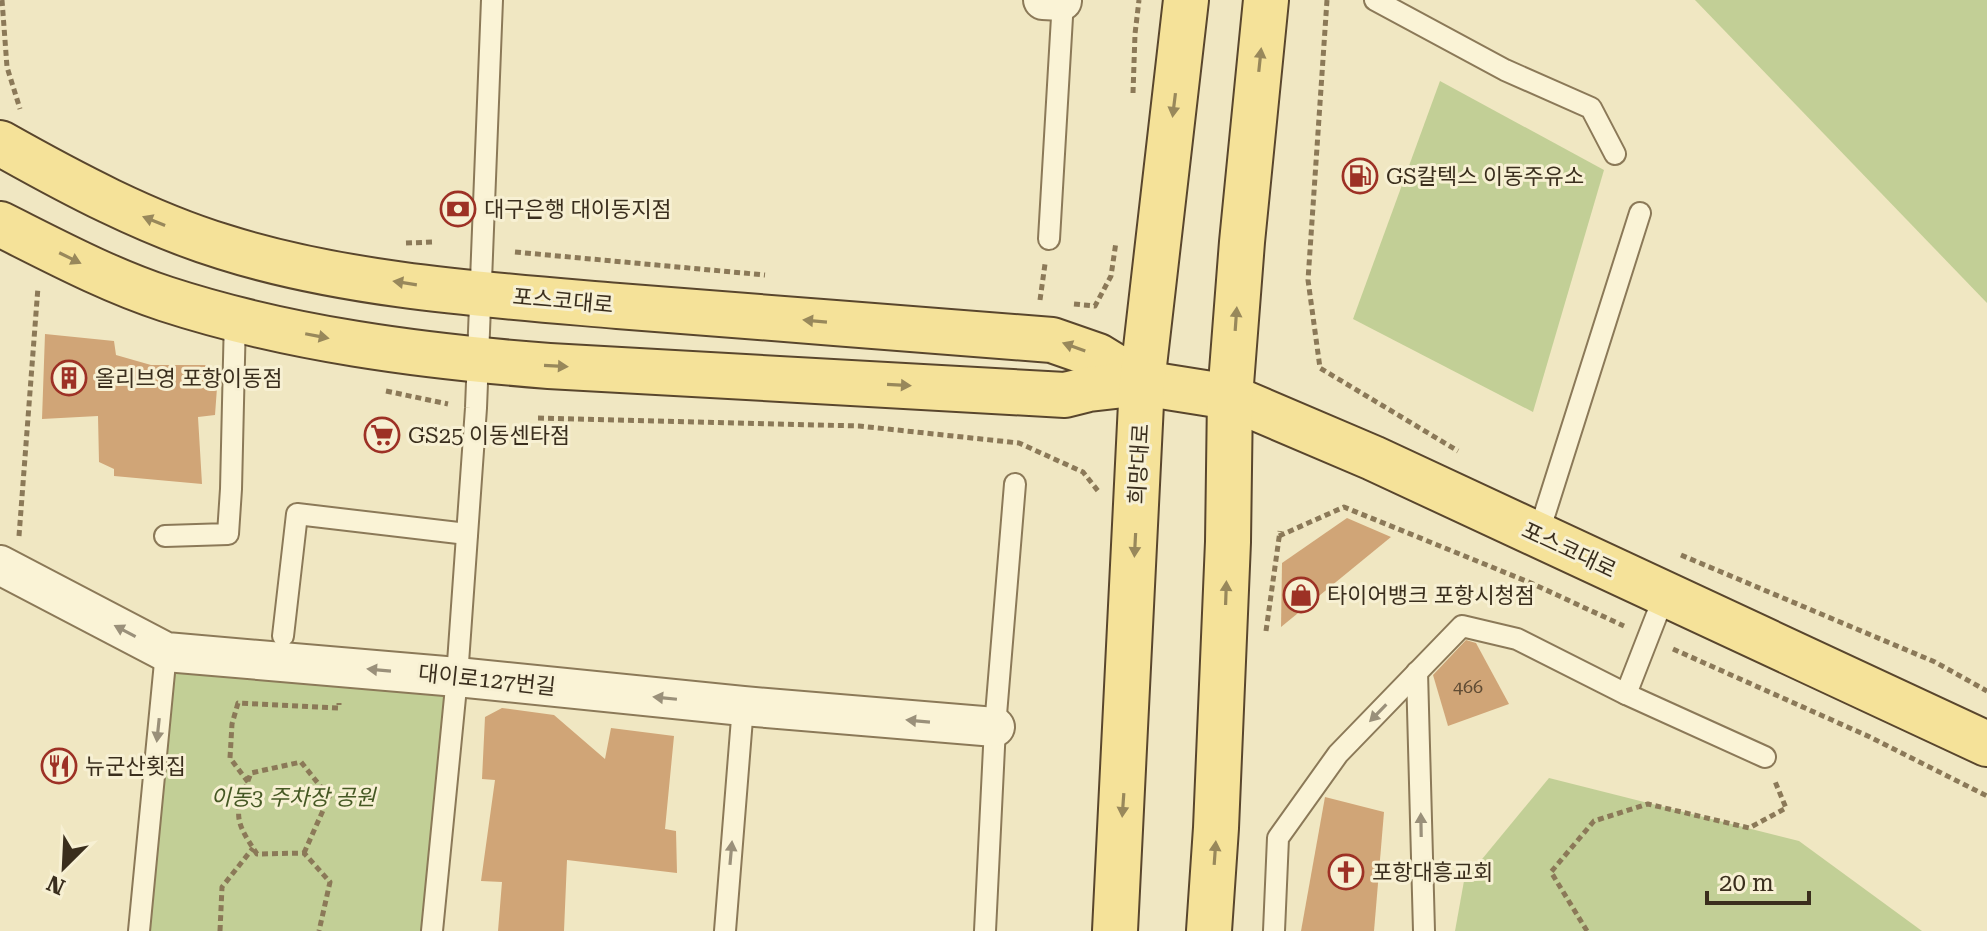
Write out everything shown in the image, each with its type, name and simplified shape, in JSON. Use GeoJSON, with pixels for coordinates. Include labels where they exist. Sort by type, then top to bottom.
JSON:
{"type":"FeatureCollection","features":[{"type":"Feature","properties":{"kind":"main road","name":"희망대로"},"geometry":{"type":"LineString","coordinates":[[1115,931],[1142,383],[1186,0]]}},
{"type":"Feature","properties":{"kind":"main road"},"geometry":{"type":"LineString","coordinates":[[1209,931],[1227,574],[1230,397],[1266,0]]}},
{"type":"Feature","properties":{"kind":"main road","name":"포스코대로"},"geometry":{"type":"LineString","coordinates":[[10,127],[48,170],[147,218],[224,247],[309,269],[482,295],[1052,340],[1098,356],[1142,383]]}},
{"type":"Feature","properties":{"kind":"main road","name":"포스코대로"},"geometry":{"type":"LineString","coordinates":[[0,224],[99,272],[166,299],[280,329],[355,343],[478,360],[1065,395],[1142,383],[1230,397],[1373,458],[1987,744]]}},
{"type":"Feature","properties":{"kind":"street","name":"대이로127번길"},"geometry":{"type":"LineString","coordinates":[[8,569],[166,652],[995,727]]}},
{"type":"Feature","properties":{"kind":"lane"},"geometry":{"type":"LineString","coordinates":[[432,931],[457,677],[467,534],[482,295],[492,0]]}},
{"type":"Feature","properties":{"kind":"lane"},"geometry":{"type":"LineString","coordinates":[[1049,239],[1056,0]]}},
{"type":"Feature","properties":{"kind":"lane"},"geometry":{"type":"LineString","coordinates":[[1375,0],[1505,70],[1591,108],[1615,154]]}},
{"type":"Feature","properties":{"kind":"lane"},"geometry":{"type":"LineString","coordinates":[[1538,535],[1640,213]]}},
{"type":"Feature","properties":{"kind":"lane"},"geometry":{"type":"LineString","coordinates":[[165,536],[228,534],[235,317]]}},
{"type":"Feature","properties":{"kind":"lane"},"geometry":{"type":"LineString","coordinates":[[985,931],[995,727],[1015,484]]}},
{"type":"Feature","properties":{"kind":"lane"},"geometry":{"type":"LineString","coordinates":[[283,636],[297,514],[467,534]]}},
{"type":"Feature","properties":{"kind":"lane"},"geometry":{"type":"LineString","coordinates":[[1626,694],[1665,594]]}},
{"type":"Feature","properties":{"kind":"lane"},"geometry":{"type":"LineString","coordinates":[[1274,931],[1278,838],[1338,754],[1462,626],[1517,639],[1626,694],[1765,757]]}},
{"type":"Feature","properties":{"kind":"lane"},"geometry":{"type":"LineString","coordinates":[[139,931],[166,652]]}},
{"type":"Feature","properties":{"kind":"lane"},"geometry":{"type":"LineString","coordinates":[[1417,672],[1424,931]]}},
{"type":"Feature","properties":{"kind":"lane"},"geometry":{"type":"LineString","coordinates":[[725,931],[743,706]]}},
{"type":"Feature","properties":{"kind":"path"},"geometry":{"type":"LineString","coordinates":[[2,0],[10,127]]}},
{"type":"Feature","properties":{"kind":"path"},"geometry":{"type":"LineString","coordinates":[[1132,106],[1139,0]]}},
{"type":"Feature","properties":{"kind":"path"},"geometry":{"type":"LineString","coordinates":[[1327,0],[1308,280],[1320,368],[1470,459]]}},
{"type":"Feature","properties":{"kind":"path"},"geometry":{"type":"LineString","coordinates":[[1095,306],[1111,276],[1117,229]]}},
{"type":"Feature","properties":{"kind":"path"},"geometry":{"type":"LineString","coordinates":[[1040,300],[1049,239]]}},
{"type":"Feature","properties":{"kind":"path"},"geometry":{"type":"LineString","coordinates":[[401,244],[433,242]]}},
{"type":"Feature","properties":{"kind":"path"},"geometry":{"type":"LineString","coordinates":[[8,569],[39,278]]}},
{"type":"Feature","properties":{"kind":"path"},"geometry":{"type":"LineString","coordinates":[[538,418],[859,426],[1019,443],[1083,472]]}},
{"type":"Feature","properties":{"kind":"path"},"geometry":{"type":"LineString","coordinates":[[1678,553],[1935,662],[1987,691]]}},
{"type":"Feature","properties":{"kind":"path"},"geometry":{"type":"LineString","coordinates":[[232,724],[230,758],[248,782]]}},
{"type":"Feature","properties":{"kind":"path"},"geometry":{"type":"LineString","coordinates":[[1587,931],[1551,872],[1594,821],[1648,804],[1749,828],[1786,808],[1765,757]]}},
{"type":"Feature","properties":{"kind":"path"},"geometry":{"type":"LineString","coordinates":[[304,853],[329,797],[301,762],[251,773],[240,802],[239,827],[257,854],[304,853],[330,882],[319,931]]}},
{"type":"Feature","properties":{"kind":"path"},"geometry":{"type":"LineString","coordinates":[[220,931],[222,887],[253,848]]}},
{"type":"Feature","properties":{"kind":"green space"},"geometry":{"type":"Polygon","coordinates":[[[1695,0],[1987,0],[1987,303],[1695,0]]]}},
{"type":"Feature","properties":{"kind":"green space"},"geometry":{"type":"Polygon","coordinates":[[[1440,81],[1604,170],[1533,412],[1353,319],[1440,81]]]}},
{"type":"Feature","properties":{"kind":"green space","name":"이동3 주차장 공원"},"geometry":{"type":"Polygon","coordinates":[[[166,652],[457,677],[432,931],[139,931],[166,652]]]}},
{"type":"Feature","properties":{"kind":"green space"},"geometry":{"type":"Polygon","coordinates":[[[1549,778],[1799,841],[1922,931],[1455,931],[1464,881],[1549,778]]]}},
{"type":"Feature","properties":{"kind":"building"},"geometry":{"type":"Polygon","coordinates":[[[45,334],[114,341],[116,355],[151,365],[205,365],[218,374],[215,415],[198,417],[202,484],[114,476],[114,469],[99,462],[98,416],[42,419],[45,334]]]}},
{"type":"Feature","properties":{"kind":"building","name":"타이어뱅크 포항시청점"},"geometry":{"type":"Polygon","coordinates":[[[1347,518],[1391,537],[1281,627],[1282,563],[1347,518]]]}},
{"type":"Feature","properties":{"kind":"building"},"geometry":{"type":"Polygon","coordinates":[[[1466,640],[1476,643],[1509,704],[1448,726],[1433,675],[1466,640]]]}},
{"type":"Feature","properties":{"kind":"building"},"geometry":{"type":"Polygon","coordinates":[[[502,708],[554,715],[605,759],[611,728],[674,736],[665,829],[676,831],[677,873],[567,860],[564,931],[498,931],[502,882],[481,881],[495,780],[482,779],[485,717],[502,708]]]}},
{"type":"Feature","properties":{"kind":"building","name":"포항대흥교회"},"geometry":{"type":"Polygon","coordinates":[[[1325,797],[1384,812],[1374,931],[1301,931],[1325,797]]]}},
{"type":"Feature","properties":{"kind":"place","name":"GS칼텍스 이동주유소"},"geometry":{"type":"Point","coordinates":[1360,176]}},
{"type":"Feature","properties":{"kind":"place","name":"대구은행 대이동지점"},"geometry":{"type":"Point","coordinates":[458,209]}},
{"type":"Feature","properties":{"kind":"place","name":"올리브영 포항이동점"},"geometry":{"type":"Point","coordinates":[69,378]}},
{"type":"Feature","properties":{"kind":"place","name":"GS25 이동센타점"},"geometry":{"type":"Point","coordinates":[382,435]}},
{"type":"Feature","properties":{"kind":"place","name":"타이어뱅크 포항시청점"},"geometry":{"type":"Point","coordinates":[1301,595]}},
{"type":"Feature","properties":{"kind":"place","name":"뉴군산횟집"},"geometry":{"type":"Point","coordinates":[59,766]}},
{"type":"Feature","properties":{"kind":"place","name":"포항대흥교회"},"geometry":{"type":"Point","coordinates":[1346,872]}}]}
